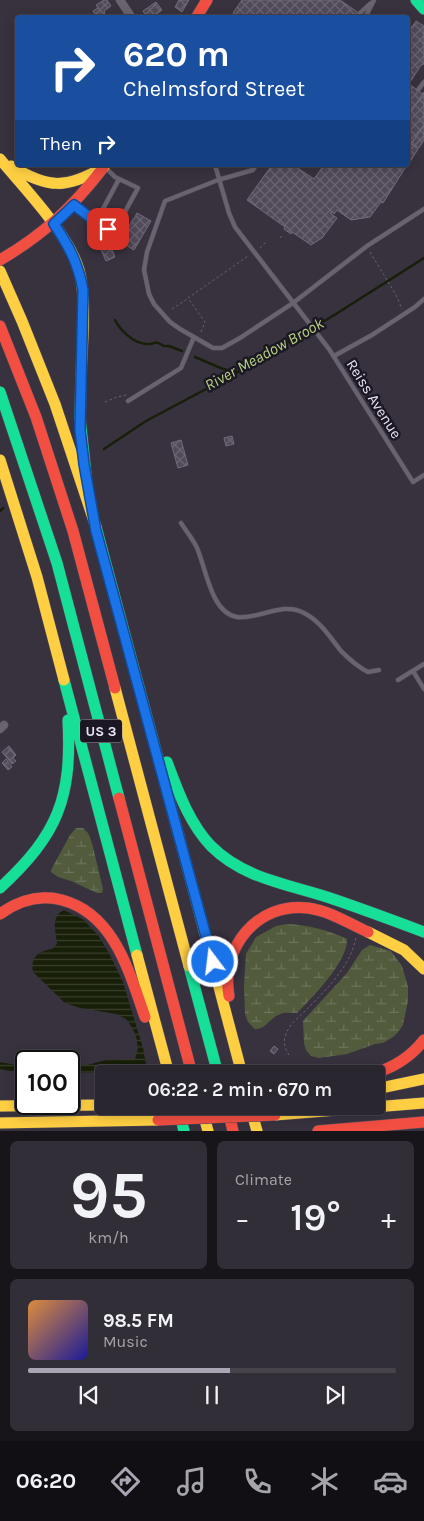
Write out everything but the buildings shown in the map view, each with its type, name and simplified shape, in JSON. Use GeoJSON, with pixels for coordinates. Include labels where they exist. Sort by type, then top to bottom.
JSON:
{"type":"FeatureCollection","features":[{"type":"Feature","properties":{"kind":"main road"},"geometry":{"type":"LineString","coordinates":[[198,15],[207,0]]}},
{"type":"Feature","properties":{"kind":"main road"},"geometry":{"type":"LineString","coordinates":[[0,158],[28,177],[54,184],[87,178],[104,167]]}},
{"type":"Feature","properties":{"kind":"main road"},"geometry":{"type":"LineString","coordinates":[[0,158],[54,224],[72,252],[79,271],[83,290],[80,430],[96,531]]}},
{"type":"Feature","properties":{"kind":"main road"},"geometry":{"type":"LineString","coordinates":[[0,260],[28,244],[54,224],[74,205],[104,167]]}},
{"type":"Feature","properties":{"kind":"main road"},"geometry":{"type":"LineString","coordinates":[[0,271],[55,404],[96,531],[240,1065]]}},
{"type":"Feature","properties":{"kind":"main road","name":"US 3"},"geometry":{"type":"LineString","coordinates":[[0,326],[42,436],[76,540],[216,1065]]}},
{"type":"Feature","properties":{"kind":"main road","name":"US 3"},"geometry":{"type":"LineString","coordinates":[[0,392],[57,563],[190,1065]]}},
{"type":"Feature","properties":{"kind":"main road"},"geometry":{"type":"LineString","coordinates":[[0,460],[29,549],[166,1065]]}},
{"type":"Feature","properties":{"kind":"main road"},"geometry":{"type":"LineString","coordinates":[[0,888],[40,847],[51,829],[62,802],[67,779],[69,736],[67,706],[60,664]]}},
{"type":"Feature","properties":{"kind":"main road"},"geometry":{"type":"LineString","coordinates":[[135,674],[182,801],[197,829],[210,844],[232,863],[257,876],[357,907],[424,932]]}},
{"type":"Feature","properties":{"kind":"main road"},"geometry":{"type":"LineString","coordinates":[[0,914],[11,906],[26,900],[50,897],[76,904],[91,914],[106,930],[122,956],[164,1065]]}},
{"type":"Feature","properties":{"kind":"main road"},"geometry":{"type":"LineString","coordinates":[[357,907],[424,940]]}},
{"type":"Feature","properties":{"kind":"main road"},"geometry":{"type":"LineString","coordinates":[[230,1027],[231,1002],[226,986],[228,965],[231,957],[239,940],[255,923],[269,914],[278,911],[303,908],[320,911],[403,948],[424,969]]}},
{"type":"Feature","properties":{"kind":"main road"},"geometry":{"type":"LineString","coordinates":[[385,1069],[402,1062],[415,1052],[424,1040]]}},
{"type":"Feature","properties":{"kind":"main road"},"geometry":{"type":"LineString","coordinates":[[385,1087],[424,1079]]}},
{"type":"Feature","properties":{"kind":"main road"},"geometry":{"type":"LineString","coordinates":[[385,1092],[424,1089]]}},
{"type":"Feature","properties":{"kind":"main road"},"geometry":{"type":"LineString","coordinates":[[0,1096],[15,1098]]}},
{"type":"Feature","properties":{"kind":"main road"},"geometry":{"type":"LineString","coordinates":[[0,1123],[158,1120],[275,1115],[424,1103]]}},
{"type":"Feature","properties":{"kind":"main road"},"geometry":{"type":"LineString","coordinates":[[80,1104],[95,1105]]}},
{"type":"Feature","properties":{"kind":"main road"},"geometry":{"type":"LineString","coordinates":[[0,1106],[95,1105]]}},
{"type":"Feature","properties":{"kind":"main road"},"geometry":{"type":"LineString","coordinates":[[180,1115],[184,1131]]}},
{"type":"Feature","properties":{"kind":"main road"},"geometry":{"type":"LineString","coordinates":[[204,1115],[208,1131]]}},
{"type":"Feature","properties":{"kind":"main road"},"geometry":{"type":"LineString","coordinates":[[229,1115],[233,1131]]}},
{"type":"Feature","properties":{"kind":"main road"},"geometry":{"type":"LineString","coordinates":[[253,1115],[257,1131]]}},
{"type":"Feature","properties":{"kind":"main road"},"geometry":{"type":"LineString","coordinates":[[318,1131],[424,1122]]}},
{"type":"Feature","properties":{"kind":"street"},"geometry":{"type":"LineString","coordinates":[[120,0],[130,15]]}},
{"type":"Feature","properties":{"kind":"lane"},"geometry":{"type":"LineString","coordinates":[[360,13],[374,1]]}},
{"type":"Feature","properties":{"kind":"lane"},"geometry":{"type":"LineString","coordinates":[[367,15],[374,1]]}},
{"type":"Feature","properties":{"kind":"lane"},"geometry":{"type":"LineString","coordinates":[[418,90],[424,82]]}},
{"type":"Feature","properties":{"kind":"lane"},"geometry":{"type":"LineString","coordinates":[[74,205],[96,222],[114,232],[138,188],[115,177],[106,167]]}},
{"type":"Feature","properties":{"kind":"lane"},"geometry":{"type":"LineString","coordinates":[[215,167],[228,213],[235,226],[334,356]]}},
{"type":"Feature","properties":{"kind":"lane"},"geometry":{"type":"LineString","coordinates":[[255,167],[253,170],[218,180],[165,201],[147,252],[144,270],[147,288],[154,304],[175,326],[213,348],[222,348],[240,338],[293,303],[367,246],[424,209]]}},
{"type":"Feature","properties":{"kind":"lane"},"geometry":{"type":"LineString","coordinates":[[96,222],[119,179]]}},
{"type":"Feature","properties":{"kind":"lane","name":"Reiss Avenue"},"geometry":{"type":"LineString","coordinates":[[424,299],[354,346],[334,356],[413,482],[424,475]]}},
{"type":"Feature","properties":{"kind":"lane"},"geometry":{"type":"LineString","coordinates":[[128,401],[181,368],[196,338]]}},
{"type":"Feature","properties":{"kind":"lane"},"geometry":{"type":"LineString","coordinates":[[180,523],[197,548],[215,598],[230,616],[243,617],[281,609],[302,611],[320,625],[352,662],[368,672],[379,670]]}},
{"type":"Feature","properties":{"kind":"lane"},"geometry":{"type":"LineString","coordinates":[[398,680],[424,664]]}},
{"type":"Feature","properties":{"kind":"lane"},"geometry":{"type":"LineString","coordinates":[[413,670],[424,689]]}},
{"type":"Feature","properties":{"kind":"path"},"geometry":{"type":"LineString","coordinates":[[280,238],[283,234]]}},
{"type":"Feature","properties":{"kind":"path"},"geometry":{"type":"LineString","coordinates":[[262,247],[266,242]]}},
{"type":"Feature","properties":{"kind":"path"},"geometry":{"type":"LineString","coordinates":[[369,250],[396,295],[404,314]]}},
{"type":"Feature","properties":{"kind":"path"},"geometry":{"type":"LineString","coordinates":[[172,309],[248,256]]}},
{"type":"Feature","properties":{"kind":"path"},"geometry":{"type":"LineString","coordinates":[[188,298],[204,322],[196,338]]}},
{"type":"Feature","properties":{"kind":"path"},"geometry":{"type":"LineString","coordinates":[[105,402],[123,395],[135,396]]}},
{"type":"Feature","properties":{"kind":"path"},"geometry":{"type":"LineString","coordinates":[[289,1055],[285,1044],[290,1025],[327,988],[344,966],[352,950],[357,927]]}},
{"type":"Feature","properties":{"kind":"green space"},"geometry":{"type":"Polygon","coordinates":[[[76,828],[83,828],[88,833],[92,843],[103,889],[102,893],[97,893],[58,877],[51,872],[70,835],[76,828]]]}},
{"type":"Feature","properties":{"kind":"green space"},"geometry":{"type":"Polygon","coordinates":[[[287,924],[318,928],[340,936],[347,939],[346,948],[342,958],[328,979],[297,1013],[288,1012],[281,1014],[264,1026],[255,1029],[248,1022],[245,1014],[246,954],[256,937],[276,926],[287,924]]]}},
{"type":"Feature","properties":{"kind":"green space"},"geometry":{"type":"Polygon","coordinates":[[[370,945],[391,951],[402,966],[408,987],[408,1001],[403,1025],[393,1037],[383,1043],[347,1054],[319,1058],[311,1056],[306,1050],[304,1043],[303,1021],[347,973],[362,950],[370,945]]]}},
{"type":"Feature","properties":{"kind":"shaded area"},"geometry":{"type":"Polygon","coordinates":[[[64,910],[84,920],[98,935],[109,953],[123,982],[143,1048],[146,1065],[95,1065],[95,1073],[80,1073],[80,1065],[106,1060],[135,1059],[138,1048],[136,1036],[126,1019],[116,1014],[80,1008],[65,1003],[33,972],[32,967],[36,956],[43,951],[52,949],[57,944],[55,920],[64,910]]]}},
{"type":"Feature","properties":{"kind":"shaded area"},"geometry":{"type":"Polygon","coordinates":[[[0,1062],[15,1065],[15,1072],[0,1069],[0,1062]]]}},
{"type":"Feature","properties":{"kind":"waterway","name":"River Meadow Brook"},"geometry":{"type":"LineString","coordinates":[[104,449],[146,421],[238,372],[336,314],[424,258]]}},
{"type":"Feature","properties":{"kind":"waterway"},"geometry":{"type":"LineString","coordinates":[[115,320],[120,328],[136,341],[146,344],[158,343],[182,351]]}},
{"type":"Feature","properties":{"kind":"waterway"},"geometry":{"type":"LineString","coordinates":[[195,357],[223,369],[236,372]]}},
{"type":"Feature","properties":{"kind":"waterway","name":"River Meadow Brook"},"geometry":{"type":"LineString","coordinates":[[0,511],[3,508]]}},
{"type":"Feature","properties":{"kind":"traffic: fast"},"geometry":{"type":"LineString","coordinates":[[416,0],[424,9]]}},
{"type":"Feature","properties":{"kind":"traffic: fast"},"geometry":{"type":"LineString","coordinates":[[81,377],[80,418],[86,474]]}},
{"type":"Feature","properties":{"kind":"traffic: fast"},"geometry":{"type":"LineString","coordinates":[[0,392],[57,563],[119,798]]}},
{"type":"Feature","properties":{"kind":"traffic: fast"},"geometry":{"type":"LineString","coordinates":[[96,527],[200,915]]}},
{"type":"Feature","properties":{"kind":"traffic: fast"},"geometry":{"type":"LineString","coordinates":[[64,680],[137,955]]}},
{"type":"Feature","properties":{"kind":"traffic: fast"},"geometry":{"type":"LineString","coordinates":[[0,888],[36,850],[48,832],[57,813],[64,794],[67,772],[69,748],[68,720]]}},
{"type":"Feature","properties":{"kind":"traffic: fast"},"geometry":{"type":"LineString","coordinates":[[167,762],[190,817],[203,837],[223,857],[237,866],[266,879],[327,897],[424,932]]}},
{"type":"Feature","properties":{"kind":"traffic: fast"},"geometry":{"type":"LineString","coordinates":[[189,966],[216,1065]]}},
{"type":"Feature","properties":{"kind":"traffic: fast"},"geometry":{"type":"LineString","coordinates":[[180,1115],[184,1131]]}},
{"type":"Feature","properties":{"kind":"traffic: slow"},"geometry":{"type":"LineString","coordinates":[[0,159],[66,241],[79,270],[83,295],[81,377]]}},
{"type":"Feature","properties":{"kind":"traffic: slow"},"geometry":{"type":"LineString","coordinates":[[11,166],[36,179],[58,183],[79,179],[104,167]]}},
{"type":"Feature","properties":{"kind":"traffic: slow"},"geometry":{"type":"LineString","coordinates":[[0,271],[55,404],[96,527]]}},
{"type":"Feature","properties":{"kind":"traffic: slow"},"geometry":{"type":"LineString","coordinates":[[0,460],[37,577],[64,680]]}},
{"type":"Feature","properties":{"kind":"traffic: slow"},"geometry":{"type":"LineString","coordinates":[[115,688],[189,966]]}},
{"type":"Feature","properties":{"kind":"traffic: slow"},"geometry":{"type":"LineString","coordinates":[[200,915],[240,1065]]}},
{"type":"Feature","properties":{"kind":"traffic: slow"},"geometry":{"type":"LineString","coordinates":[[368,932],[404,950],[424,969]]}},
{"type":"Feature","properties":{"kind":"traffic: slow"},"geometry":{"type":"LineString","coordinates":[[137,955],[167,1065]]}},
{"type":"Feature","properties":{"kind":"traffic: slow"},"geometry":{"type":"LineString","coordinates":[[385,1087],[424,1079]]}},
{"type":"Feature","properties":{"kind":"traffic: slow"},"geometry":{"type":"LineString","coordinates":[[385,1106],[424,1103]]}},
{"type":"Feature","properties":{"kind":"traffic: slow"},"geometry":{"type":"LineString","coordinates":[[0,1106],[95,1105]]}},
{"type":"Feature","properties":{"kind":"traffic: slow"},"geometry":{"type":"LineString","coordinates":[[204,1115],[208,1131]]}},
{"type":"Feature","properties":{"kind":"traffic: slow"},"geometry":{"type":"LineString","coordinates":[[253,1115],[257,1131]]}},
{"type":"Feature","properties":{"kind":"traffic: slow"},"geometry":{"type":"LineString","coordinates":[[0,1123],[158,1120]]}},
{"type":"Feature","properties":{"kind":"traffic: jam"},"geometry":{"type":"LineString","coordinates":[[198,15],[207,0]]}},
{"type":"Feature","properties":{"kind":"traffic: jam"},"geometry":{"type":"LineString","coordinates":[[0,260],[30,241],[69,208],[103,168]]}},
{"type":"Feature","properties":{"kind":"traffic: jam"},"geometry":{"type":"LineString","coordinates":[[0,326],[36,417],[73,531],[115,688]]}},
{"type":"Feature","properties":{"kind":"traffic: jam"},"geometry":{"type":"LineString","coordinates":[[119,798],[190,1065]]}},
{"type":"Feature","properties":{"kind":"traffic: jam"},"geometry":{"type":"LineString","coordinates":[[0,914],[14,905],[37,898],[53,898],[80,907],[95,918],[117,946],[133,981],[145,1017]]}},
{"type":"Feature","properties":{"kind":"traffic: jam"},"geometry":{"type":"LineString","coordinates":[[229,996],[228,978],[230,961],[237,945],[246,932],[258,921],[273,912],[290,908],[308,908],[331,915],[368,932]]}},
{"type":"Feature","properties":{"kind":"traffic: jam"},"geometry":{"type":"LineString","coordinates":[[385,1070],[401,1062],[424,1040]]}},
{"type":"Feature","properties":{"kind":"traffic: jam"},"geometry":{"type":"LineString","coordinates":[[229,1115],[233,1131]]}},
{"type":"Feature","properties":{"kind":"traffic: jam"},"geometry":{"type":"LineString","coordinates":[[158,1120],[275,1115]]}},
{"type":"Feature","properties":{"kind":"traffic: jam"},"geometry":{"type":"LineString","coordinates":[[318,1131],[424,1122]]}},
{"type":"Feature","properties":{"kind":"route"},"geometry":{"type":"LineString","coordinates":[[108,229],[74,205],[54,224],[72,252],[83,290],[80,418],[84,464],[96,531],[213,962]]}}]}
